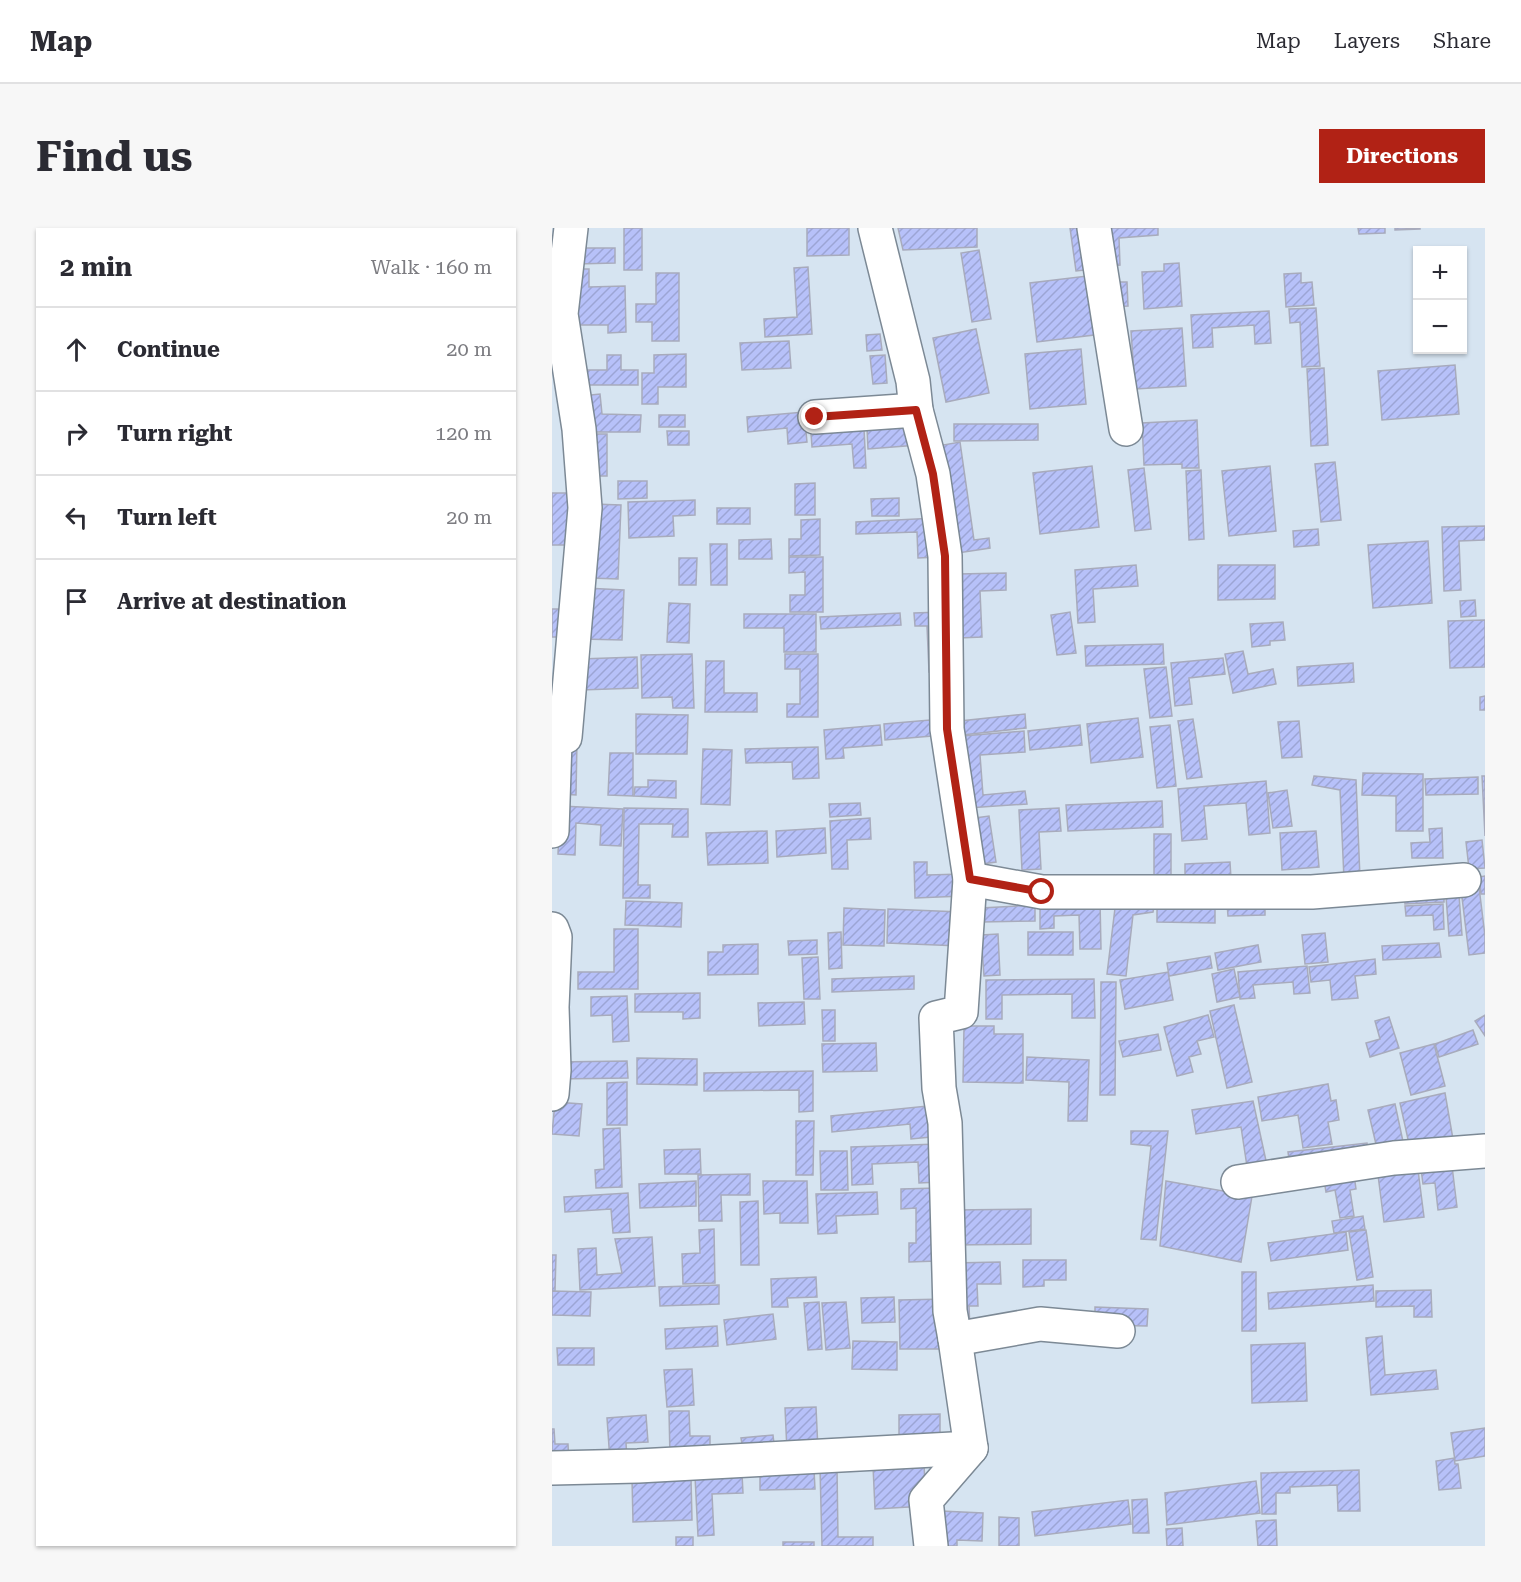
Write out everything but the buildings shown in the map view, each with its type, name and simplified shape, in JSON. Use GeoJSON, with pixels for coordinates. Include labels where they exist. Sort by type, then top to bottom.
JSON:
{"type":"FeatureCollection","features":[{"type":"Feature","properties":{"kind":"street"},"geometry":{"type":"LineString","coordinates":[[552,831],[555,741],[565,737],[585,508],[579,429],[561,314],[571,228]]}},
{"type":"Feature","properties":{"kind":"street"},"geometry":{"type":"LineString","coordinates":[[875,228],[913,381],[916,410],[933,474],[945,556],[947,729],[970,879],[961,1012],[936,1018],[939,1088],[945,1123],[950,1311],[971,1448],[926,1500],[931,1546]]}},
{"type":"Feature","properties":{"kind":"street"},"geometry":{"type":"LineString","coordinates":[[1094,228],[1126,429]]}},
{"type":"Feature","properties":{"kind":"street"},"geometry":{"type":"LineString","coordinates":[[815,417],[916,410]]}},
{"type":"Feature","properties":{"kind":"street"},"geometry":{"type":"LineString","coordinates":[[970,879],[1042,892],[1312,892],[1464,880]]}},
{"type":"Feature","properties":{"kind":"street"},"geometry":{"type":"LineString","coordinates":[[552,929],[555,937],[552,1094]]}},
{"type":"Feature","properties":{"kind":"street"},"geometry":{"type":"LineString","coordinates":[[1238,1182],[1394,1158],[1485,1151]]}},
{"type":"Feature","properties":{"kind":"street"},"geometry":{"type":"LineString","coordinates":[[955,1339],[1040,1324],[1118,1331]]}},
{"type":"Feature","properties":{"kind":"street"},"geometry":{"type":"LineString","coordinates":[[552,1468],[638,1466],[971,1448]]}},
{"type":"Feature","properties":{"kind":"route"},"geometry":{"type":"LineString","coordinates":[[815,417],[916,410],[933,474],[945,556],[947,729],[970,879],[1042,892]]}}]}
